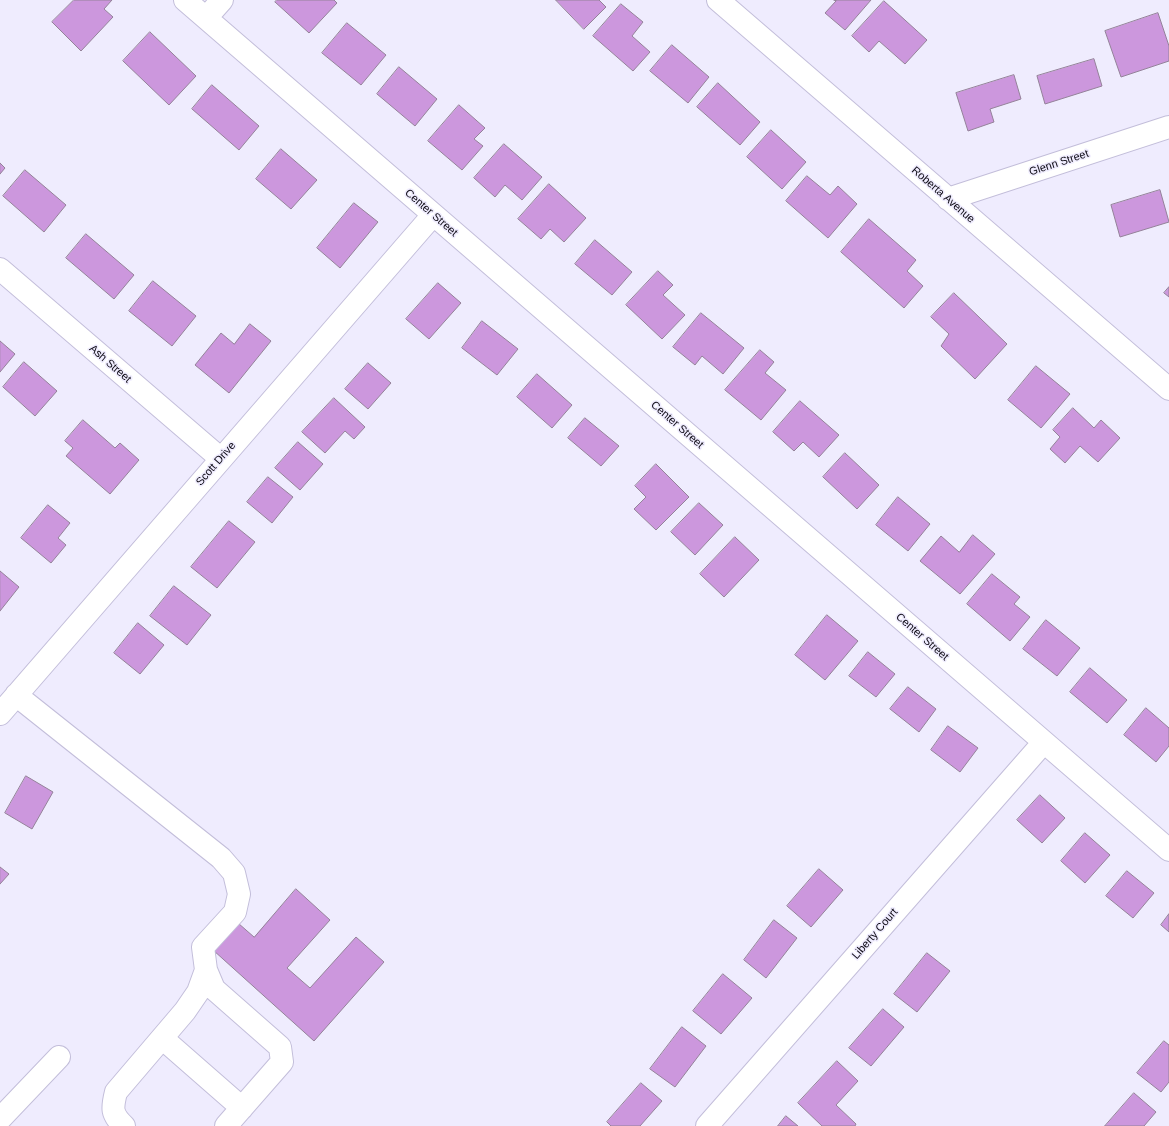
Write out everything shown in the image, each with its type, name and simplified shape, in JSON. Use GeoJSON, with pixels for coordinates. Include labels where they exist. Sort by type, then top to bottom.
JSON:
{"type":"FeatureCollection","features":[{"type":"Feature","properties":{"kind":"street","name":"Center Street"},"geometry":{"type":"LineString","coordinates":[[185,0],[1169,850]]}},
{"type":"Feature","properties":{"kind":"street"},"geometry":{"type":"LineString","coordinates":[[206,18],[222,0]]}},
{"type":"Feature","properties":{"kind":"street","name":"Roberta Avenue"},"geometry":{"type":"LineString","coordinates":[[718,0],[1169,390]]}},
{"type":"Feature","properties":{"kind":"street","name":"Glenn Street"},"geometry":{"type":"LineString","coordinates":[[948,199],[1169,127]]}},
{"type":"Feature","properties":{"kind":"street","name":"Scott Drive"},"geometry":{"type":"LineString","coordinates":[[0,714],[220,458],[433,215]]}},
{"type":"Feature","properties":{"kind":"street","name":"Ash Street"},"geometry":{"type":"LineString","coordinates":[[0,269],[220,458]]}},
{"type":"Feature","properties":{"kind":"street"},"geometry":{"type":"LineString","coordinates":[[16,695],[221,858],[234,873],[239,894],[235,912],[203,947],[206,970],[214,989],[280,1048],[282,1062],[226,1126]]}},
{"type":"Feature","properties":{"kind":"street","name":"Liberty Court"},"geometry":{"type":"LineString","coordinates":[[707,1126],[1044,742]]}},
{"type":"Feature","properties":{"kind":"street"},"geometry":{"type":"LineString","coordinates":[[124,1126],[117,1120],[112,1108],[116,1092],[185,1010],[198,992],[206,970]]}},
{"type":"Feature","properties":{"kind":"street"},"geometry":{"type":"LineString","coordinates":[[162,1038],[242,1108]]}},
{"type":"Feature","properties":{"kind":"street"},"geometry":{"type":"LineString","coordinates":[[0,1119],[59,1057]]}},
{"type":"Feature","properties":{"kind":"building"},"geometry":{"type":"Polygon","coordinates":[[[74,0],[112,0],[104,9],[113,17],[81,51],[52,22],[74,0]]]}},
{"type":"Feature","properties":{"kind":"building"},"geometry":{"type":"Polygon","coordinates":[[[277,0],[334,0],[337,3],[309,33],[275,2],[277,0]]]}},
{"type":"Feature","properties":{"kind":"building"},"geometry":{"type":"Polygon","coordinates":[[[556,0],[599,0],[606,7],[584,29],[556,0]]]}},
{"type":"Feature","properties":{"kind":"building"},"geometry":{"type":"Polygon","coordinates":[[[834,0],[871,0],[845,30],[825,13],[836,1],[834,0]]]}},
{"type":"Feature","properties":{"kind":"building"},"geometry":{"type":"Polygon","coordinates":[[[884,1],[927,40],[905,64],[879,41],[869,52],[852,36],[884,1]]]}},
{"type":"Feature","properties":{"kind":"building"},"geometry":{"type":"Polygon","coordinates":[[[621,4],[643,22],[632,36],[650,52],[633,71],[593,36],[621,4]]]}},
{"type":"Feature","properties":{"kind":"building"},"geometry":{"type":"Polygon","coordinates":[[[1158,13],[1169,46],[1169,61],[1121,77],[1105,31],[1158,13]]]}},
{"type":"Feature","properties":{"kind":"building"},"geometry":{"type":"Polygon","coordinates":[[[347,23],[386,55],[361,85],[322,53],[347,23]]]}},
{"type":"Feature","properties":{"kind":"building"},"geometry":{"type":"Polygon","coordinates":[[[150,32],[196,76],[169,105],[123,61],[150,32]]]}},
{"type":"Feature","properties":{"kind":"building"},"geometry":{"type":"Polygon","coordinates":[[[672,45],[709,77],[688,103],[650,71],[672,45]]]}},
{"type":"Feature","properties":{"kind":"building"},"geometry":{"type":"Polygon","coordinates":[[[1094,59],[1102,86],[1045,104],[1037,76],[1094,59]]]}},
{"type":"Feature","properties":{"kind":"building"},"geometry":{"type":"Polygon","coordinates":[[[399,67],[437,99],[415,126],[377,94],[399,67]]]}},
{"type":"Feature","properties":{"kind":"building"},"geometry":{"type":"Polygon","coordinates":[[[1014,75],[1021,99],[990,109],[994,122],[968,131],[956,93],[1014,75]]]}},
{"type":"Feature","properties":{"kind":"building"},"geometry":{"type":"Polygon","coordinates":[[[718,83],[760,122],[740,145],[697,107],[718,83]]]}},
{"type":"Feature","properties":{"kind":"building"},"geometry":{"type":"Polygon","coordinates":[[[212,85],[259,126],[239,150],[192,109],[212,85]]]}},
{"type":"Feature","properties":{"kind":"building"},"geometry":{"type":"Polygon","coordinates":[[[459,105],[485,128],[474,139],[483,146],[462,170],[428,141],[459,105]]]}},
{"type":"Feature","properties":{"kind":"building"},"geometry":{"type":"Polygon","coordinates":[[[771,130],[806,162],[782,189],[747,157],[771,130]]]}},
{"type":"Feature","properties":{"kind":"building"},"geometry":{"type":"Polygon","coordinates":[[[504,144],[542,177],[522,200],[505,185],[495,197],[474,178],[504,144]]]}},
{"type":"Feature","properties":{"kind":"building"},"geometry":{"type":"Polygon","coordinates":[[[281,149],[317,180],[291,209],[256,179],[281,149]]]}},
{"type":"Feature","properties":{"kind":"building"},"geometry":{"type":"Polygon","coordinates":[[[0,163],[5,168],[0,174],[0,163]]]}},
{"type":"Feature","properties":{"kind":"building"},"geometry":{"type":"Polygon","coordinates":[[[25,170],[66,205],[44,232],[3,196],[25,170]]]}},
{"type":"Feature","properties":{"kind":"building"},"geometry":{"type":"Polygon","coordinates":[[[807,176],[830,195],[838,186],[857,204],[828,238],[786,201],[807,176]]]}},
{"type":"Feature","properties":{"kind":"building"},"geometry":{"type":"Polygon","coordinates":[[[549,184],[586,218],[564,242],[550,229],[541,239],[518,219],[549,184]]]}},
{"type":"Feature","properties":{"kind":"building"},"geometry":{"type":"Polygon","coordinates":[[[1160,190],[1169,222],[1120,237],[1111,205],[1160,190]]]}},
{"type":"Feature","properties":{"kind":"building"},"geometry":{"type":"Polygon","coordinates":[[[354,203],[378,222],[340,268],[317,248],[354,203]]]}},
{"type":"Feature","properties":{"kind":"building"},"geometry":{"type":"Polygon","coordinates":[[[869,219],[916,260],[907,271],[923,286],[904,308],[841,252],[869,219]]]}},
{"type":"Feature","properties":{"kind":"building"},"geometry":{"type":"Polygon","coordinates":[[[86,234],[134,275],[114,299],[66,258],[86,234]]]}},
{"type":"Feature","properties":{"kind":"building"},"geometry":{"type":"Polygon","coordinates":[[[595,240],[632,272],[612,295],[575,264],[595,240]]]}},
{"type":"Feature","properties":{"kind":"building"},"geometry":{"type":"Polygon","coordinates":[[[658,271],[673,285],[663,295],[685,315],[662,339],[626,305],[658,271]]]}},
{"type":"Feature","properties":{"kind":"building"},"geometry":{"type":"Polygon","coordinates":[[[153,281],[196,316],[172,346],[129,311],[153,281]]]}},
{"type":"Feature","properties":{"kind":"building"},"geometry":{"type":"Polygon","coordinates":[[[438,283],[461,303],[429,339],[406,319],[438,283]]]}},
{"type":"Feature","properties":{"kind":"building"},"geometry":{"type":"Polygon","coordinates":[[[1169,287],[1169,297],[1164,293],[1169,287]]]}},
{"type":"Feature","properties":{"kind":"building"},"geometry":{"type":"Polygon","coordinates":[[[954,293],[1007,344],[975,379],[941,346],[949,334],[931,317],[954,293]]]}},
{"type":"Feature","properties":{"kind":"building"},"geometry":{"type":"Polygon","coordinates":[[[701,313],[744,348],[723,374],[702,356],[695,365],[673,347],[701,313]]]}},
{"type":"Feature","properties":{"kind":"building"},"geometry":{"type":"Polygon","coordinates":[[[482,321],[518,349],[497,375],[462,348],[482,321]]]}},
{"type":"Feature","properties":{"kind":"building"},"geometry":{"type":"Polygon","coordinates":[[[250,324],[271,341],[229,393],[195,365],[221,333],[234,344],[250,324]]]}},
{"type":"Feature","properties":{"kind":"building"},"geometry":{"type":"Polygon","coordinates":[[[0,341],[15,354],[0,372],[0,341]]]}},
{"type":"Feature","properties":{"kind":"building"},"geometry":{"type":"Polygon","coordinates":[[[760,350],[774,362],[765,373],[786,390],[761,420],[725,390],[760,350]]]}},
{"type":"Feature","properties":{"kind":"building"},"geometry":{"type":"Polygon","coordinates":[[[24,362],[57,391],[35,416],[3,387],[24,362]]]}},
{"type":"Feature","properties":{"kind":"building"},"geometry":{"type":"Polygon","coordinates":[[[368,363],[391,383],[368,409],[345,389],[368,363]]]}},
{"type":"Feature","properties":{"kind":"building"},"geometry":{"type":"Polygon","coordinates":[[[1036,366],[1070,394],[1041,428],[1008,400],[1036,366]]]}},
{"type":"Feature","properties":{"kind":"building"},"geometry":{"type":"Polygon","coordinates":[[[537,374],[572,405],[552,428],[517,397],[537,374]]]}},
{"type":"Feature","properties":{"kind":"building"},"geometry":{"type":"Polygon","coordinates":[[[334,398],[365,427],[354,439],[345,431],[325,453],[302,432],[334,398]]]}},
{"type":"Feature","properties":{"kind":"building"},"geometry":{"type":"Polygon","coordinates":[[[800,401],[839,435],[819,457],[803,442],[794,451],[773,432],[800,401]]]}},
{"type":"Feature","properties":{"kind":"building"},"geometry":{"type":"Polygon","coordinates":[[[1073,408],[1094,428],[1101,420],[1120,438],[1098,462],[1080,446],[1065,463],[1050,449],[1060,437],[1053,430],[1073,408]]]}},
{"type":"Feature","properties":{"kind":"building"},"geometry":{"type":"Polygon","coordinates":[[[585,418],[619,446],[601,466],[568,438],[585,418]]]}},
{"type":"Feature","properties":{"kind":"building"},"geometry":{"type":"Polygon","coordinates":[[[83,420],[115,448],[120,443],[139,460],[110,494],[66,456],[73,448],[65,441],[83,420]]]}},
{"type":"Feature","properties":{"kind":"building"},"geometry":{"type":"Polygon","coordinates":[[[298,442],[323,464],[300,490],[275,468],[298,442]]]}},
{"type":"Feature","properties":{"kind":"building"},"geometry":{"type":"Polygon","coordinates":[[[845,453],[879,485],[857,509],[823,477],[845,453]]]}},
{"type":"Feature","properties":{"kind":"building"},"geometry":{"type":"Polygon","coordinates":[[[656,464],[689,497],[656,530],[634,509],[646,497],[635,486],[656,464]]]}},
{"type":"Feature","properties":{"kind":"building"},"geometry":{"type":"Polygon","coordinates":[[[268,477],[293,497],[272,523],[247,502],[268,477]]]}},
{"type":"Feature","properties":{"kind":"building"},"geometry":{"type":"Polygon","coordinates":[[[898,497],[930,524],[908,551],[876,525],[898,497]]]}},
{"type":"Feature","properties":{"kind":"building"},"geometry":{"type":"Polygon","coordinates":[[[699,503],[723,525],[695,555],[671,532],[699,503]]]}},
{"type":"Feature","properties":{"kind":"building"},"geometry":{"type":"Polygon","coordinates":[[[48,505],[70,523],[58,538],[66,545],[51,563],[21,538],[48,505]]]}},
{"type":"Feature","properties":{"kind":"building"},"geometry":{"type":"Polygon","coordinates":[[[229,521],[255,542],[217,588],[191,567],[229,521]]]}},
{"type":"Feature","properties":{"kind":"building"},"geometry":{"type":"Polygon","coordinates":[[[973,535],[995,554],[960,594],[920,561],[941,536],[959,552],[973,535]]]}},
{"type":"Feature","properties":{"kind":"building"},"geometry":{"type":"Polygon","coordinates":[[[735,537],[759,560],[724,597],[700,574],[735,537]]]}},
{"type":"Feature","properties":{"kind":"building"},"geometry":{"type":"Polygon","coordinates":[[[0,571],[19,587],[0,611],[0,571]]]}},
{"type":"Feature","properties":{"kind":"building"},"geometry":{"type":"Polygon","coordinates":[[[992,574],[1020,597],[1014,604],[1030,617],[1010,641],[967,604],[992,574]]]}},
{"type":"Feature","properties":{"kind":"building"},"geometry":{"type":"Polygon","coordinates":[[[174,586],[211,615],[187,645],[150,616],[174,586]]]}},
{"type":"Feature","properties":{"kind":"building"},"geometry":{"type":"Polygon","coordinates":[[[827,615],[858,641],[825,680],[795,655],[827,615]]]}},
{"type":"Feature","properties":{"kind":"building"},"geometry":{"type":"Polygon","coordinates":[[[1046,620],[1080,648],[1057,676],[1023,649],[1046,620]]]}},
{"type":"Feature","properties":{"kind":"building"},"geometry":{"type":"Polygon","coordinates":[[[138,623],[164,645],[140,674],[114,653],[138,623]]]}},
{"type":"Feature","properties":{"kind":"building"},"geometry":{"type":"Polygon","coordinates":[[[868,652],[895,674],[876,697],[849,676],[868,652]]]}},
{"type":"Feature","properties":{"kind":"building"},"geometry":{"type":"Polygon","coordinates":[[[1090,668],[1127,700],[1107,723],[1070,692],[1090,668]]]}},
{"type":"Feature","properties":{"kind":"building"},"geometry":{"type":"Polygon","coordinates":[[[908,687],[936,709],[919,732],[890,709],[908,687]]]}},
{"type":"Feature","properties":{"kind":"building"},"geometry":{"type":"Polygon","coordinates":[[[1146,708],[1169,728],[1169,746],[1156,762],[1124,735],[1146,708]]]}},
{"type":"Feature","properties":{"kind":"building"},"geometry":{"type":"Polygon","coordinates":[[[948,726],[978,748],[960,772],[931,750],[948,726]]]}},
{"type":"Feature","properties":{"kind":"building"},"geometry":{"type":"Polygon","coordinates":[[[26,776],[53,792],[32,829],[5,813],[26,776]]]}},
{"type":"Feature","properties":{"kind":"building"},"geometry":{"type":"Polygon","coordinates":[[[1040,795],[1065,818],[1042,843],[1017,820],[1040,795]]]}},
{"type":"Feature","properties":{"kind":"building"},"geometry":{"type":"Polygon","coordinates":[[[1085,833],[1110,855],[1085,883],[1061,861],[1085,833]]]}},
{"type":"Feature","properties":{"kind":"building"},"geometry":{"type":"Polygon","coordinates":[[[0,867],[9,874],[0,884],[0,867]]]}},
{"type":"Feature","properties":{"kind":"building"},"geometry":{"type":"Polygon","coordinates":[[[819,869],[843,890],[811,927],[787,906],[819,869]]]}},
{"type":"Feature","properties":{"kind":"building"},"geometry":{"type":"Polygon","coordinates":[[[1127,871],[1154,893],[1133,918],[1106,896],[1127,871]]]}},
{"type":"Feature","properties":{"kind":"building"},"geometry":{"type":"Polygon","coordinates":[[[296,889],[330,920],[287,968],[310,988],[356,937],[384,962],[314,1041],[213,950],[238,923],[254,937],[296,889]]]}},
{"type":"Feature","properties":{"kind":"building"},"geometry":{"type":"Polygon","coordinates":[[[1169,914],[1169,932],[1161,925],[1169,914]]]}},
{"type":"Feature","properties":{"kind":"building"},"geometry":{"type":"Polygon","coordinates":[[[774,920],[797,938],[766,978],[744,960],[774,920]]]}},
{"type":"Feature","properties":{"kind":"building"},"geometry":{"type":"Polygon","coordinates":[[[927,953],[950,971],[917,1012],[894,994],[927,953]]]}},
{"type":"Feature","properties":{"kind":"building"},"geometry":{"type":"Polygon","coordinates":[[[723,974],[752,998],[721,1034],[693,1011],[723,974]]]}},
{"type":"Feature","properties":{"kind":"building"},"geometry":{"type":"Polygon","coordinates":[[[883,1009],[904,1027],[871,1066],[849,1048],[883,1009]]]}},
{"type":"Feature","properties":{"kind":"building"},"geometry":{"type":"Polygon","coordinates":[[[682,1027],[706,1046],[675,1087],[650,1069],[682,1027]]]}},
{"type":"Feature","properties":{"kind":"building"},"geometry":{"type":"Polygon","coordinates":[[[1164,1041],[1169,1045],[1169,1082],[1161,1092],[1137,1073],[1164,1041]]]}},
{"type":"Feature","properties":{"kind":"building"},"geometry":{"type":"Polygon","coordinates":[[[837,1061],[858,1081],[836,1105],[856,1124],[855,1126],[822,1126],[798,1103],[837,1061]]]}},
{"type":"Feature","properties":{"kind":"building"},"geometry":{"type":"Polygon","coordinates":[[[641,1083],[662,1101],[640,1126],[611,1126],[607,1122],[641,1083]]]}},
{"type":"Feature","properties":{"kind":"building"},"geometry":{"type":"Polygon","coordinates":[[[1134,1093],[1156,1112],[1144,1126],[1105,1126],[1134,1093]]]}},
{"type":"Feature","properties":{"kind":"building"},"geometry":{"type":"Polygon","coordinates":[[[786,1116],[798,1126],[778,1126],[786,1116]]]}}]}
